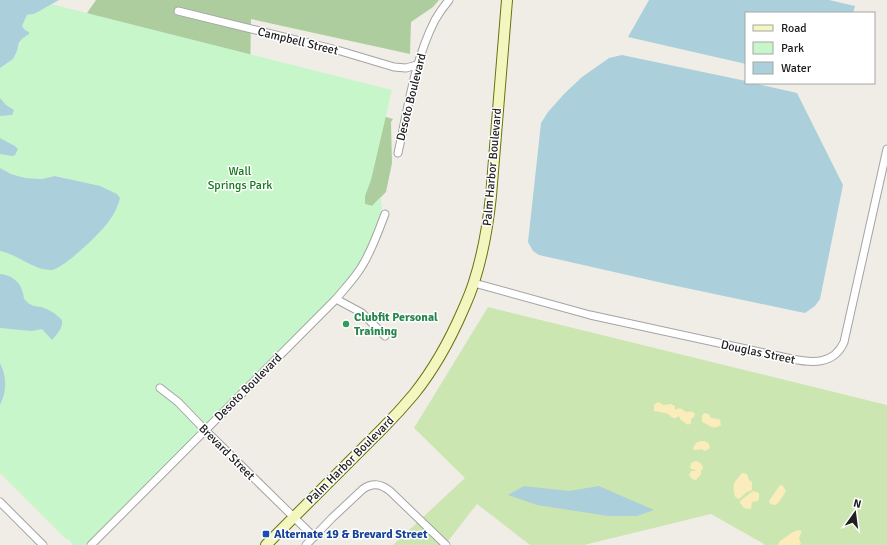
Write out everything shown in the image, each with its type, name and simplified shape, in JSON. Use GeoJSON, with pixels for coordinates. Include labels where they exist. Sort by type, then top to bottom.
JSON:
{"type":"FeatureCollection","features":[{"type":"Feature","properties":{"kind":"main road","name":"Palm Harbor Boulevard"},"geometry":{"type":"LineString","coordinates":[[266,545],[383,428],[414,394],[428,374],[456,326],[474,282],[488,227],[507,0]]}},
{"type":"Feature","properties":{"kind":"street","name":"Desoto Boulevard"},"geometry":{"type":"LineString","coordinates":[[398,153],[417,65],[436,19],[449,0]]}},
{"type":"Feature","properties":{"kind":"street","name":"Campbell Street"},"geometry":{"type":"LineString","coordinates":[[178,11],[337,50],[394,67],[406,68],[417,65]]}},
{"type":"Feature","properties":{"kind":"street","name":"Douglas Street"},"geometry":{"type":"LineString","coordinates":[[474,282],[590,316],[792,360],[812,362],[822,361],[835,355],[840,350],[844,342],[887,149]]}},
{"type":"Feature","properties":{"kind":"street","name":"Desoto Boulevard"},"geometry":{"type":"LineString","coordinates":[[90,545],[336,299],[355,277],[367,258],[385,214]]}},
{"type":"Feature","properties":{"kind":"street"},"geometry":{"type":"LineString","coordinates":[[336,299],[362,313],[385,336]]}},
{"type":"Feature","properties":{"kind":"street","name":"Brevard Street"},"geometry":{"type":"LineString","coordinates":[[160,388],[178,402],[314,537]]}},
{"type":"Feature","properties":{"kind":"street"},"geometry":{"type":"LineString","coordinates":[[306,545],[363,488],[368,485],[376,484],[384,486],[390,490],[446,545]]}},
{"type":"Feature","properties":{"kind":"street"},"geometry":{"type":"LineString","coordinates":[[0,513],[3,504],[43,545]]}},
{"type":"Feature","properties":{"kind":"green space"},"geometry":{"type":"Polygon","coordinates":[[[96,0],[439,0],[433,7],[411,22],[410,54],[251,19],[250,79],[393,119],[391,122],[392,163],[386,192],[372,206],[364,204],[78,26],[96,0]]]}},
{"type":"Feature","properties":{"kind":"green space","name":"Wall Springs Park"},"geometry":{"type":"Polygon","coordinates":[[[51,4],[392,90],[371,180],[365,196],[365,204],[372,206],[381,197],[382,210],[369,246],[360,263],[349,279],[323,308],[205,425],[195,414],[190,419],[200,430],[85,545],[73,545],[69,539],[67,540],[0,473],[0,405],[5,389],[5,378],[0,363],[0,251],[11,254],[35,266],[45,269],[63,264],[101,231],[109,221],[78,182],[55,176],[42,179],[25,178],[11,174],[0,168],[0,154],[12,156],[18,149],[0,138],[0,116],[12,115],[0,98],[0,68],[13,59],[22,39],[29,34],[28,31],[22,26],[27,15],[34,14],[51,4]]]}},
{"type":"Feature","properties":{"kind":"green space"},"geometry":{"type":"Polygon","coordinates":[[[488,307],[887,405],[887,545],[763,545],[764,544],[711,514],[584,545],[530,545],[477,504],[445,545],[393,545],[465,478],[414,428],[488,307]]]}},
{"type":"Feature","properties":{"kind":"sand"},"geometry":{"type":"Polygon","coordinates":[[[658,402],[664,405],[671,404],[675,406],[675,410],[680,408],[686,412],[693,412],[695,414],[691,419],[691,423],[688,425],[681,420],[679,416],[673,418],[667,414],[654,411],[654,405],[658,402]]]}},
{"type":"Feature","properties":{"kind":"sand"},"geometry":{"type":"Polygon","coordinates":[[[704,413],[709,414],[711,418],[720,420],[721,425],[718,427],[713,427],[702,422],[702,416],[704,413]]]}},
{"type":"Feature","properties":{"kind":"sand"},"geometry":{"type":"Polygon","coordinates":[[[699,441],[704,441],[709,444],[709,449],[705,451],[701,449],[693,450],[696,443],[699,441]]]}},
{"type":"Feature","properties":{"kind":"sand"},"geometry":{"type":"Polygon","coordinates":[[[695,461],[700,463],[703,468],[701,474],[696,480],[692,479],[689,475],[691,471],[697,471],[690,468],[691,463],[695,461]]]}},
{"type":"Feature","properties":{"kind":"sand"},"geometry":{"type":"Polygon","coordinates":[[[742,473],[747,474],[749,480],[752,482],[752,490],[747,492],[739,499],[735,495],[734,485],[735,481],[742,473]]]}},
{"type":"Feature","properties":{"kind":"sand"},"geometry":{"type":"Polygon","coordinates":[[[780,485],[783,486],[786,491],[776,505],[770,504],[769,501],[780,485]]]}},
{"type":"Feature","properties":{"kind":"sand"},"geometry":{"type":"Polygon","coordinates":[[[753,491],[759,493],[759,499],[752,502],[751,509],[744,508],[740,501],[753,491]]]}},
{"type":"Feature","properties":{"kind":"sand"},"geometry":{"type":"Polygon","coordinates":[[[798,530],[802,531],[799,538],[800,545],[778,545],[780,541],[798,530]]]}},
{"type":"Feature","properties":{"kind":"water"},"geometry":{"type":"Polygon","coordinates":[[[0,0],[59,0],[34,14],[27,15],[22,26],[29,32],[29,34],[19,43],[13,59],[0,68],[0,0]]]}},
{"type":"Feature","properties":{"kind":"water"},"geometry":{"type":"Polygon","coordinates":[[[649,0],[829,0],[855,6],[853,12],[745,12],[745,64],[628,37],[649,0]]]}},
{"type":"Feature","properties":{"kind":"water"},"geometry":{"type":"Polygon","coordinates":[[[622,55],[745,81],[745,84],[757,84],[797,93],[843,185],[820,299],[815,306],[805,313],[539,255],[533,251],[528,242],[541,123],[548,112],[564,94],[582,77],[609,58],[622,55]]]}},
{"type":"Feature","properties":{"kind":"water"},"geometry":{"type":"Polygon","coordinates":[[[0,98],[6,105],[14,110],[12,115],[0,116],[0,98]]]}},
{"type":"Feature","properties":{"kind":"water"},"geometry":{"type":"Polygon","coordinates":[[[0,138],[18,149],[15,155],[0,154],[0,138]]]}},
{"type":"Feature","properties":{"kind":"water"},"geometry":{"type":"Polygon","coordinates":[[[0,168],[11,174],[25,178],[42,179],[55,176],[100,186],[117,194],[120,198],[114,213],[105,226],[91,241],[57,268],[52,270],[42,269],[0,251],[0,168]]]}},
{"type":"Feature","properties":{"kind":"water"},"geometry":{"type":"Polygon","coordinates":[[[0,274],[11,277],[20,285],[24,299],[29,304],[47,309],[62,320],[61,328],[52,340],[42,329],[32,331],[0,328],[0,274]]]}},
{"type":"Feature","properties":{"kind":"water"},"geometry":{"type":"Polygon","coordinates":[[[0,363],[5,379],[5,389],[0,405],[0,363]]]}},
{"type":"Feature","properties":{"kind":"water"},"geometry":{"type":"Polygon","coordinates":[[[524,486],[569,491],[599,486],[654,510],[637,516],[608,516],[537,505],[508,495],[524,486]]]}},
{"type":"Feature","properties":{"kind":"place","name":"Clubfit Personal Training"},"geometry":{"type":"Point","coordinates":[346,324]}},
{"type":"Feature","properties":{"kind":"place","name":"Alternate 19 & Brevard Street"},"geometry":{"type":"Point","coordinates":[266,534]}}]}
